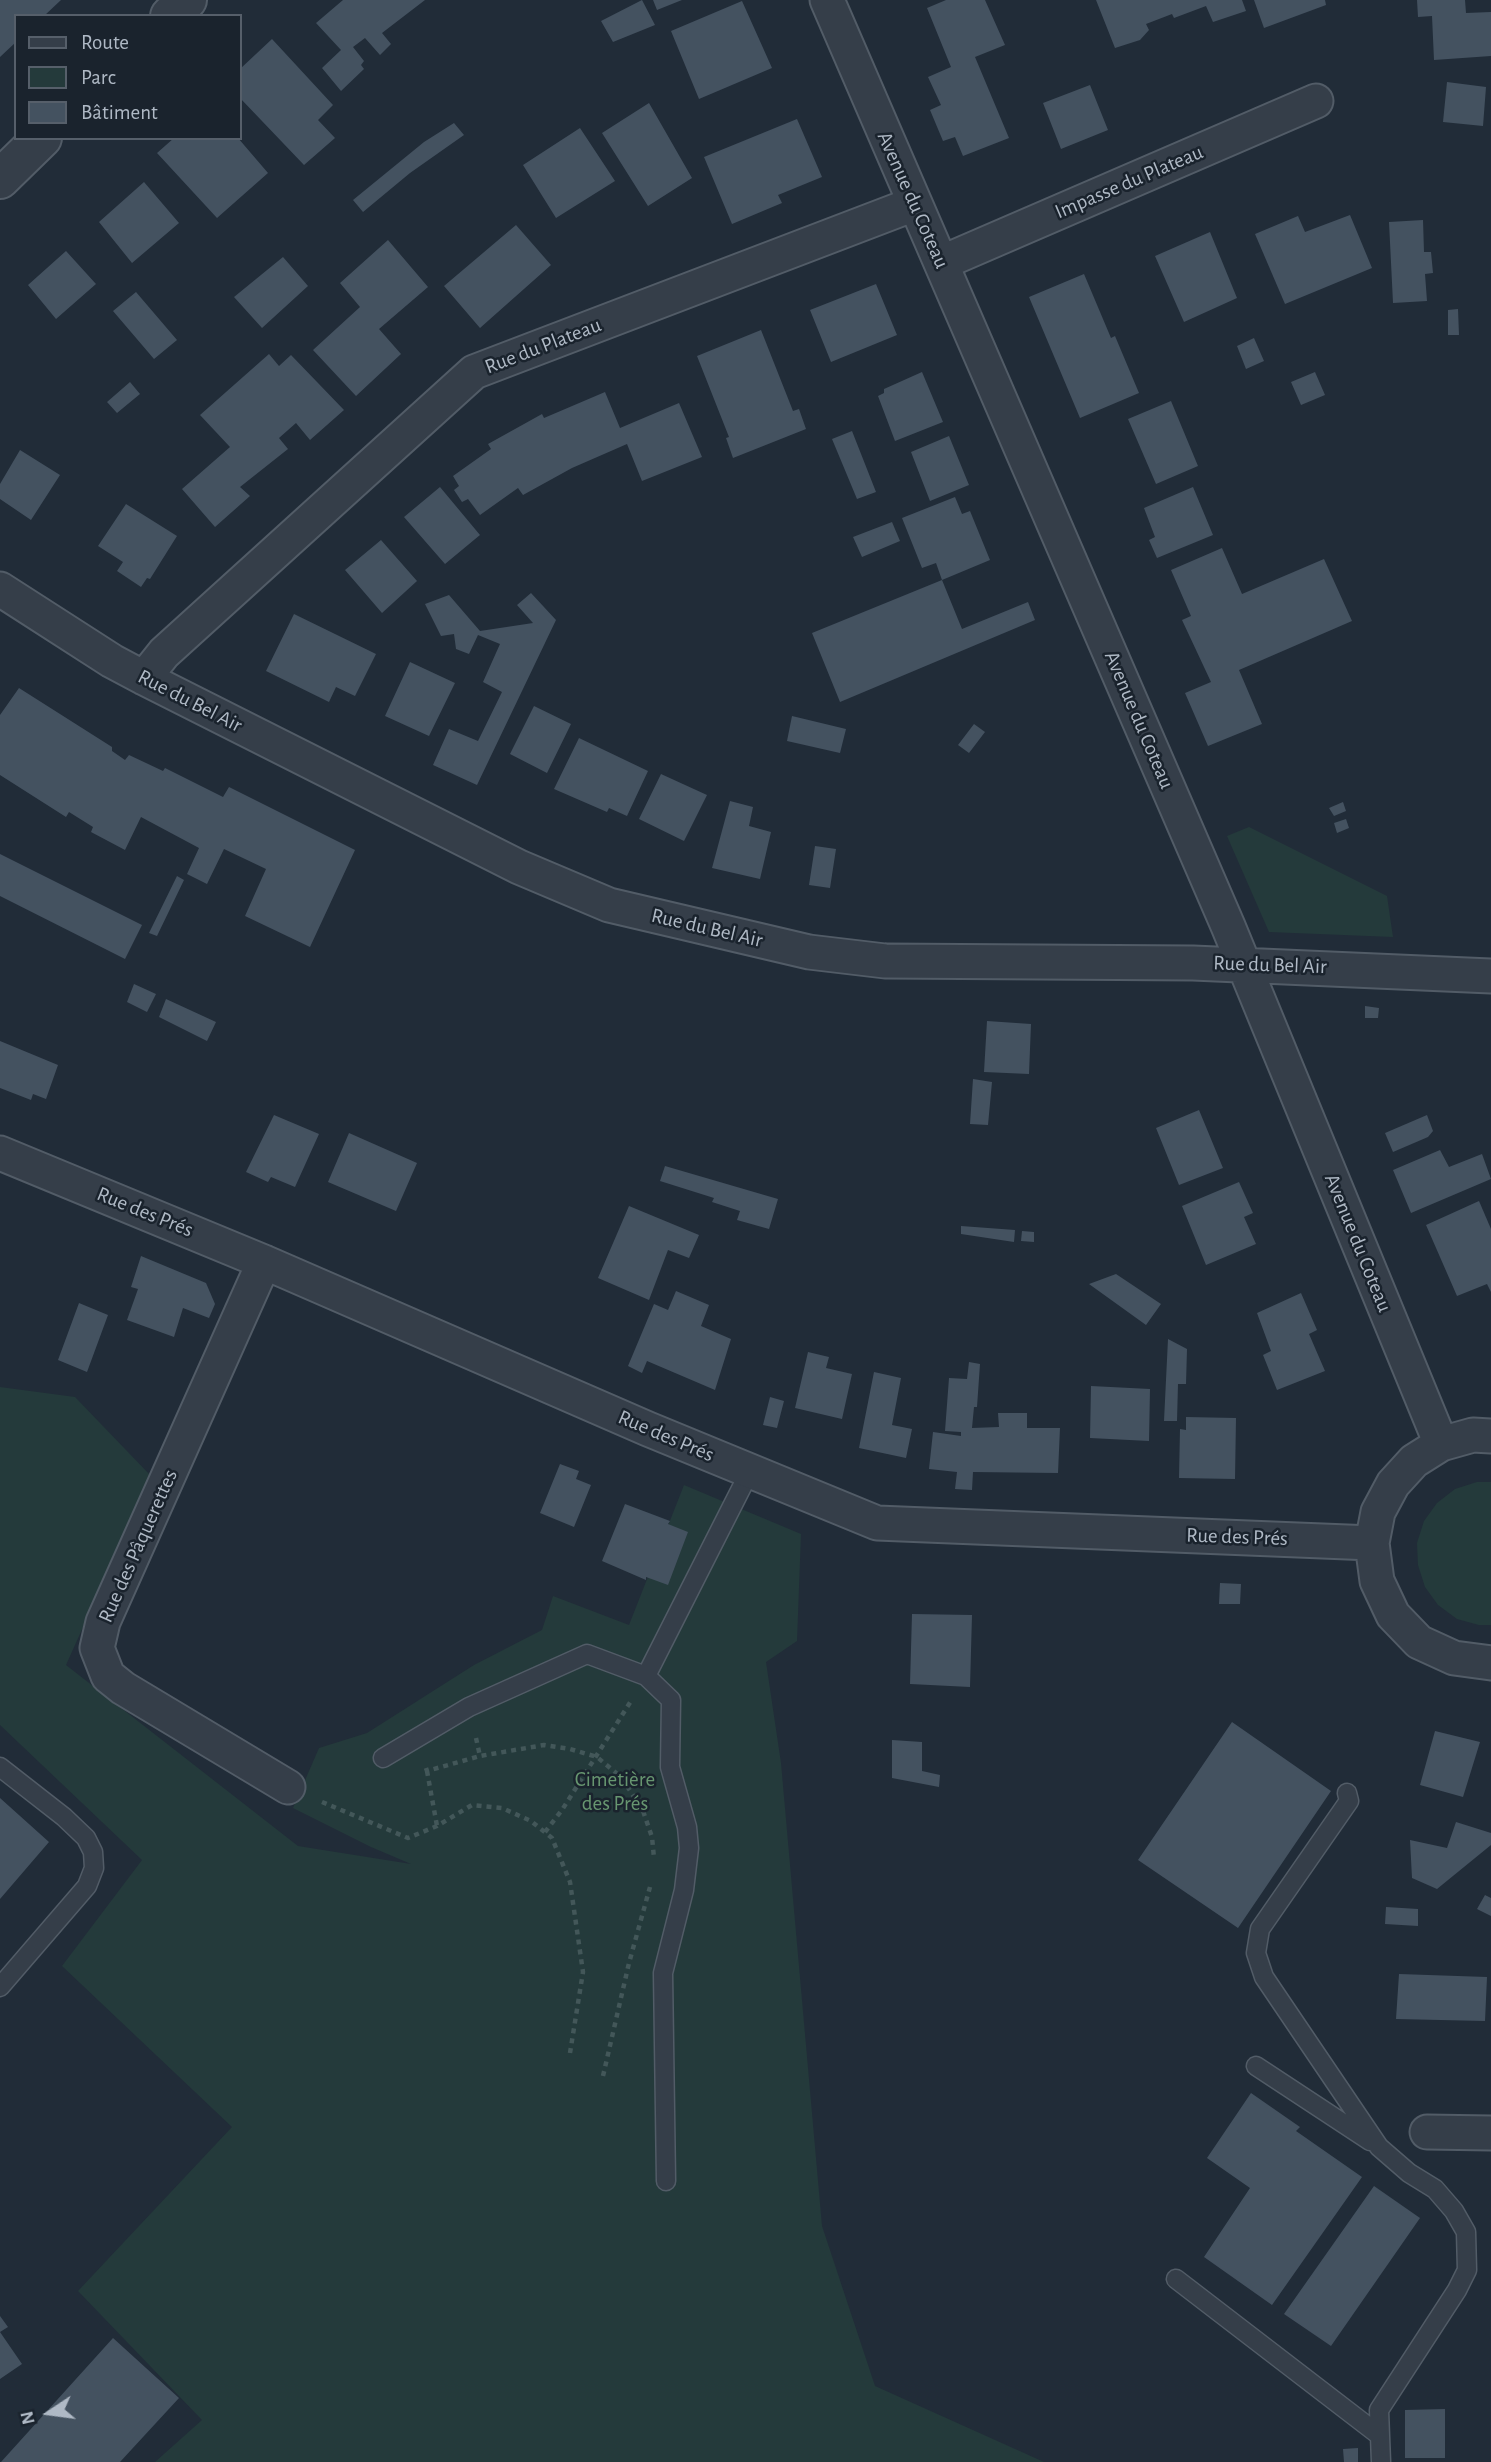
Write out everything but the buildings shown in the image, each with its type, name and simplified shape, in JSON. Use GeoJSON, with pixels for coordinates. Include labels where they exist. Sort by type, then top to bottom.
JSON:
{"type":"FeatureCollection","features":[{"type":"Feature","properties":{"kind":"street"},"geometry":{"type":"LineString","coordinates":[[172,14],[187,0]]}},
{"type":"Feature","properties":{"kind":"street","name":"Avenue du Coteau"},"geometry":{"type":"LineString","coordinates":[[827,0],[1243,964],[1441,1444]]}},
{"type":"Feature","properties":{"kind":"street","name":"Impasse du Plateau"},"geometry":{"type":"LineString","coordinates":[[941,263],[1316,101]]}},
{"type":"Feature","properties":{"kind":"street"},"geometry":{"type":"LineString","coordinates":[[0,179],[41,140]]}},
{"type":"Feature","properties":{"kind":"street","name":"Rue du Plateau"},"geometry":{"type":"LineString","coordinates":[[144,678],[164,653],[474,372],[915,204]]}},
{"type":"Feature","properties":{"kind":"street","name":"Rue du Bel Air"},"geometry":{"type":"LineString","coordinates":[[0,589],[112,661],[144,678],[519,867],[609,905],[809,952],[884,961],[1243,964],[1491,976]]}},
{"type":"Feature","properties":{"kind":"street","name":"Rue des Prés"},"geometry":{"type":"LineString","coordinates":[[0,1153],[264,1262],[635,1423],[877,1523],[1372,1543]]}},
{"type":"Feature","properties":{"kind":"street","name":"Rue des Pâquerettes"},"geometry":{"type":"LineString","coordinates":[[264,1262],[103,1622],[97,1648],[108,1676],[123,1688],[288,1787]]}},
{"type":"Feature","properties":{"kind":"street"},"geometry":{"type":"LineString","coordinates":[[1491,1436],[1473,1435],[1441,1444],[1414,1461],[1393,1484],[1378,1511],[1372,1543],[1377,1581],[1393,1615],[1401,1624],[1419,1642],[1454,1658],[1491,1663]]}},
{"type":"Feature","properties":{"kind":"street"},"geometry":{"type":"LineString","coordinates":[[1427,2132],[1491,2133]]}},
{"type":"Feature","properties":{"kind":"lane"},"geometry":{"type":"LineString","coordinates":[[646,1676],[750,1471]]}},
{"type":"Feature","properties":{"kind":"lane"},"geometry":{"type":"LineString","coordinates":[[383,1758],[469,1707],[587,1654],[646,1676],[671,1700],[670,1767],[687,1827],[689,1848],[684,1890],[663,1973],[666,2181]]}},
{"type":"Feature","properties":{"kind":"lane"},"geometry":{"type":"LineString","coordinates":[[0,1767],[64,1817],[86,1838],[93,1852],[94,1868],[88,1886],[0,1987]]}},
{"type":"Feature","properties":{"kind":"lane"},"geometry":{"type":"LineString","coordinates":[[1347,1793],[1349,1801],[1260,1929],[1256,1953],[1264,1978],[1379,2147]]}},
{"type":"Feature","properties":{"kind":"lane"},"geometry":{"type":"LineString","coordinates":[[1256,2066],[1379,2147],[1409,2173],[1435,2189],[1454,2211],[1466,2232],[1466,2270],[1457,2290],[1379,2410],[1381,2462]]}},
{"type":"Feature","properties":{"kind":"lane"},"geometry":{"type":"LineString","coordinates":[[1176,2278],[1379,2435]]}},
{"type":"Feature","properties":{"kind":"path"},"geometry":{"type":"LineString","coordinates":[[545,1832],[597,1757],[646,1676]]}},
{"type":"Feature","properties":{"kind":"path"},"geometry":{"type":"LineString","coordinates":[[469,1707],[480,1756],[544,1745],[570,1749],[597,1757],[622,1778],[643,1811],[652,1837],[655,1867]]}},
{"type":"Feature","properties":{"kind":"path"},"geometry":{"type":"LineString","coordinates":[[428,1771],[437,1826]]}},
{"type":"Feature","properties":{"kind":"path"},"geometry":{"type":"LineString","coordinates":[[288,1787],[408,1838],[437,1826],[472,1805],[502,1808],[531,1821],[552,1838],[570,1882],[583,1972],[570,2053]]}},
{"type":"Feature","properties":{"kind":"path"},"geometry":{"type":"LineString","coordinates":[[603,2076],[652,1879]]}},
{"type":"Feature","properties":{"kind":"green space"},"geometry":{"type":"Polygon","coordinates":[[[1249,827],[1387,896],[1393,937],[1269,932],[1227,836],[1249,827]]]}},
{"type":"Feature","properties":{"kind":"green space","name":"Cimetière des Prés"},"geometry":{"type":"Polygon","coordinates":[[[0,1387],[75,1397],[151,1476],[66,1665],[298,1846],[411,1864],[293,1808],[319,1748],[367,1733],[474,1665],[542,1630],[553,1596],[629,1625],[684,1485],[801,1534],[797,1641],[766,1662],[781,1763],[822,2226],[875,2386],[1044,2462],[155,2462],[202,2420],[78,2291],[232,2127],[62,1966],[142,1860],[0,1725],[0,1387]]]}},
{"type":"Feature","properties":{"kind":"green space"},"geometry":{"type":"Polygon","coordinates":[[[1477,1482],[1491,1482],[1491,1625],[1457,1619],[1438,1605],[1425,1587],[1418,1565],[1417,1543],[1424,1521],[1437,1503],[1455,1489],[1477,1482]]]}}]}
